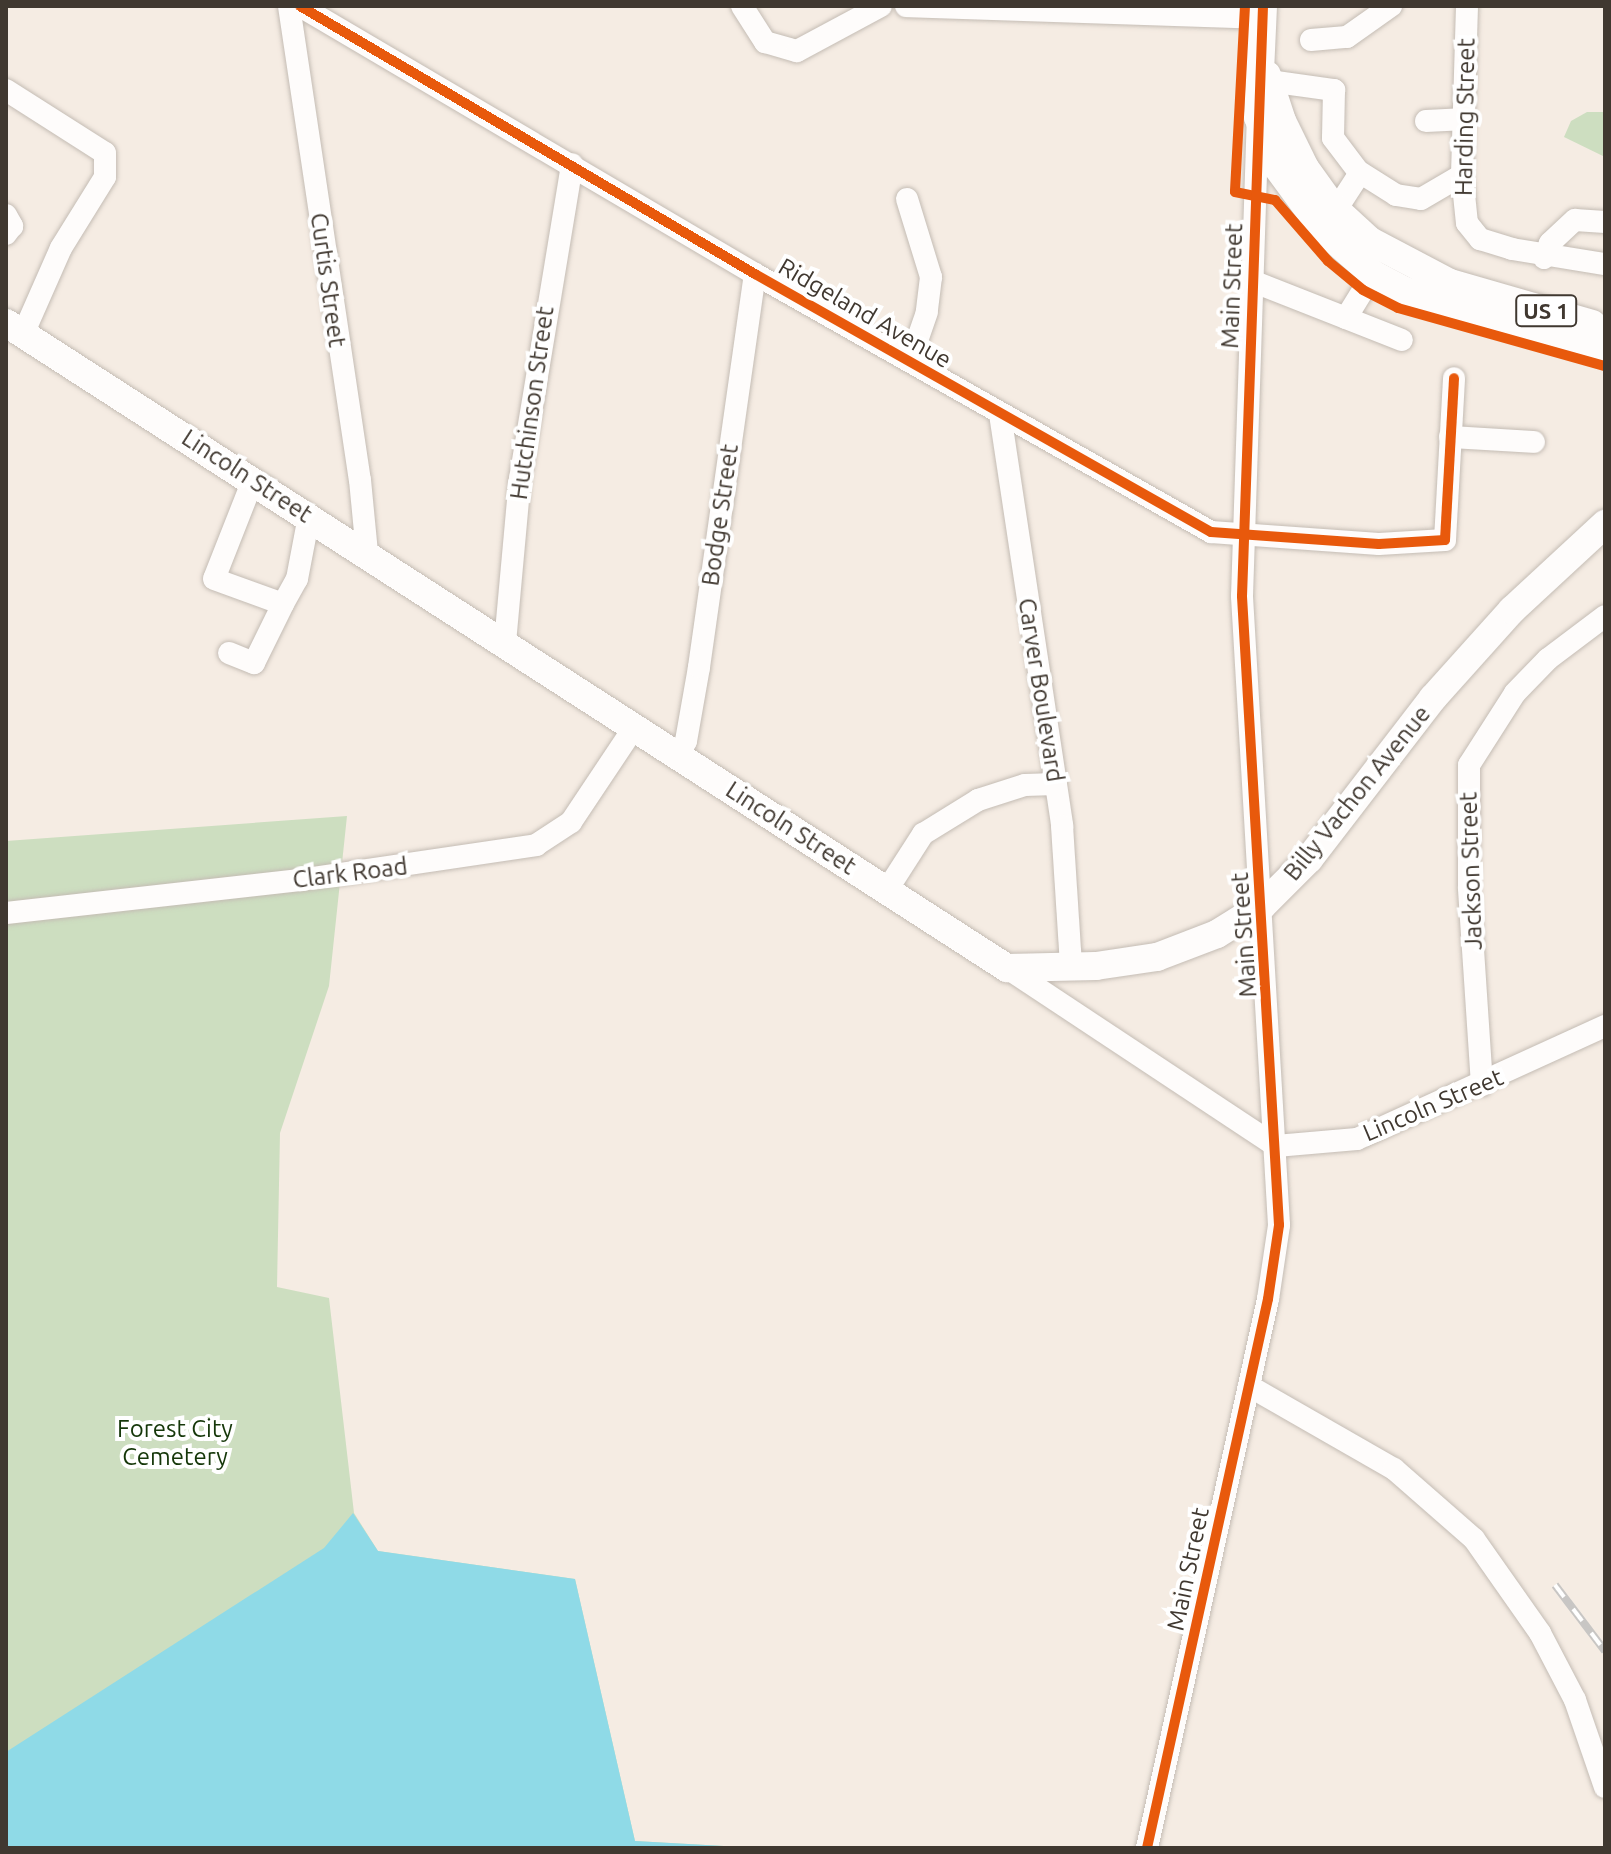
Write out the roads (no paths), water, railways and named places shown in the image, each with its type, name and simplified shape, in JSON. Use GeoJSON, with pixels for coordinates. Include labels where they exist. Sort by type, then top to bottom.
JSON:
{"type":"FeatureCollection","features":[{"type":"Feature","properties":{"kind":"main road","name":"US 1"},"geometry":{"type":"LineString","coordinates":[[1262,21],[1269,81],[1292,146],[1336,210],[1370,241],[1418,269],[1605,328]]}},
{"type":"Feature","properties":{"kind":"main road","name":"Main Street"},"geometry":{"type":"LineString","coordinates":[[1258,117],[1262,21]]}},
{"type":"Feature","properties":{"kind":"main road","name":"US 1"},"geometry":{"type":"LineString","coordinates":[[1258,117],[1277,167],[1297,200],[1373,274],[1426,299],[1605,347]]}},
{"type":"Feature","properties":{"kind":"main road","name":"Lincoln Street"},"geometry":{"type":"LineString","coordinates":[[14,328],[1007,968]]}},
{"type":"Feature","properties":{"kind":"main road","name":"Billy Vachon Avenue"},"geometry":{"type":"LineString","coordinates":[[1007,968],[1071,967],[1157,957],[1217,934],[1262,906],[1309,859],[1433,698],[1512,610],[1605,524]]}},
{"type":"Feature","properties":{"kind":"street","name":"Curtis Street"},"geometry":{"type":"LineString","coordinates":[[289,6],[360,480],[367,553]]}},
{"type":"Feature","properties":{"kind":"street","name":"Ridgeland Avenue"},"geometry":{"type":"LineString","coordinates":[[300,6],[755,274],[1211,532],[1243,539],[1379,544],[1445,540],[1450,437]]}},
{"type":"Feature","properties":{"kind":"street"},"geometry":{"type":"LineString","coordinates":[[742,6],[765,42],[797,51],[881,6]]}},
{"type":"Feature","properties":{"kind":"street"},"geometry":{"type":"LineString","coordinates":[[906,6],[1046,8],[1262,21]]}},
{"type":"Feature","properties":{"kind":"street"},"geometry":{"type":"LineString","coordinates":[[1311,40],[1347,37],[1391,6]]}},
{"type":"Feature","properties":{"kind":"street","name":"Harding Street"},"geometry":{"type":"LineString","coordinates":[[1467,6],[1462,175],[1467,223],[1480,239],[1544,258],[1605,264]]}},
{"type":"Feature","properties":{"kind":"street"},"geometry":{"type":"LineString","coordinates":[[1269,81],[1334,90],[1333,138],[1360,173],[1406,200],[1435,195],[1462,175]]}},
{"type":"Feature","properties":{"kind":"street"},"geometry":{"type":"LineString","coordinates":[[6,90],[105,153],[105,177],[97,193],[14,328]]}},
{"type":"Feature","properties":{"kind":"street","name":"Main Street"},"geometry":{"type":"LineString","coordinates":[[1147,1848],[1277,1250],[1276,1146],[1243,644],[1243,539],[1258,117]]}},
{"type":"Feature","properties":{"kind":"street"},"geometry":{"type":"LineString","coordinates":[[1426,121],[1466,119]]}},
{"type":"Feature","properties":{"kind":"street","name":"Hutchinson Street"},"geometry":{"type":"LineString","coordinates":[[505,643],[520,479],[572,164]]}},
{"type":"Feature","properties":{"kind":"street"},"geometry":{"type":"LineString","coordinates":[[1336,210],[1360,173]]}},
{"type":"Feature","properties":{"kind":"street"},"geometry":{"type":"LineString","coordinates":[[907,199],[931,277],[927,312],[910,361]]}},
{"type":"Feature","properties":{"kind":"street"},"geometry":{"type":"LineString","coordinates":[[6,215],[12,226],[6,234]]}},
{"type":"Feature","properties":{"kind":"street"},"geometry":{"type":"LineString","coordinates":[[1544,258],[1550,243],[1575,220],[1605,222]]}},
{"type":"Feature","properties":{"kind":"street","name":"Bodge Street"},"geometry":{"type":"LineString","coordinates":[[678,754],[686,741],[699,667],[755,274]]}},
{"type":"Feature","properties":{"kind":"street"},"geometry":{"type":"LineString","coordinates":[[1346,318],[1373,274]]}},
{"type":"Feature","properties":{"kind":"street"},"geometry":{"type":"LineString","coordinates":[[1252,281],[1402,340]]}},
{"type":"Feature","properties":{"kind":"street"},"geometry":{"type":"LineString","coordinates":[[1454,378],[1450,437],[1534,442]]}},
{"type":"Feature","properties":{"kind":"street","name":"Carver Boulevard"},"geometry":{"type":"LineString","coordinates":[[1000,414],[1056,784],[1070,899],[1071,967]]}},
{"type":"Feature","properties":{"kind":"street"},"geometry":{"type":"LineString","coordinates":[[253,480],[214,579],[283,604]]}},
{"type":"Feature","properties":{"kind":"street"},"geometry":{"type":"LineString","coordinates":[[229,653],[254,663],[297,579],[309,516]]}},
{"type":"Feature","properties":{"kind":"street","name":"Jackson Street"},"geometry":{"type":"LineString","coordinates":[[1482,1085],[1469,887],[1469,765],[1515,693],[1548,659],[1605,616]]}},
{"type":"Feature","properties":{"kind":"street","name":"Clark Road"},"geometry":{"type":"LineString","coordinates":[[6,913],[314,878],[536,845],[571,822],[635,726]]}},
{"type":"Feature","properties":{"kind":"street"},"geometry":{"type":"LineString","coordinates":[[887,890],[923,834],[978,800],[1025,785],[1056,784]]}},
{"type":"Feature","properties":{"kind":"street","name":"Lincoln Street"},"geometry":{"type":"LineString","coordinates":[[1007,968],[1276,1146],[1357,1139],[1482,1085],[1605,1026]]}},
{"type":"Feature","properties":{"kind":"street"},"geometry":{"type":"LineString","coordinates":[[1249,1386],[1394,1469],[1474,1539],[1554,1660],[1599,1757],[1605,1787]]}},
{"type":"Feature","properties":{"kind":"water"},"geometry":{"type":"Polygon","coordinates":[[[353,1513],[378,1551],[575,1579],[635,1841],[759,1848],[6,1848],[6,1752],[324,1548],[353,1513]]]}},
{"type":"Feature","properties":{"kind":"railway"},"geometry":{"type":"LineString","coordinates":[[1555,1585],[1605,1651]]}},
{"type":"Feature","properties":{"kind":"park label","name":"Forest City Cemetery"},"geometry":{"type":"Point","coordinates":[175,1443]}}]}
